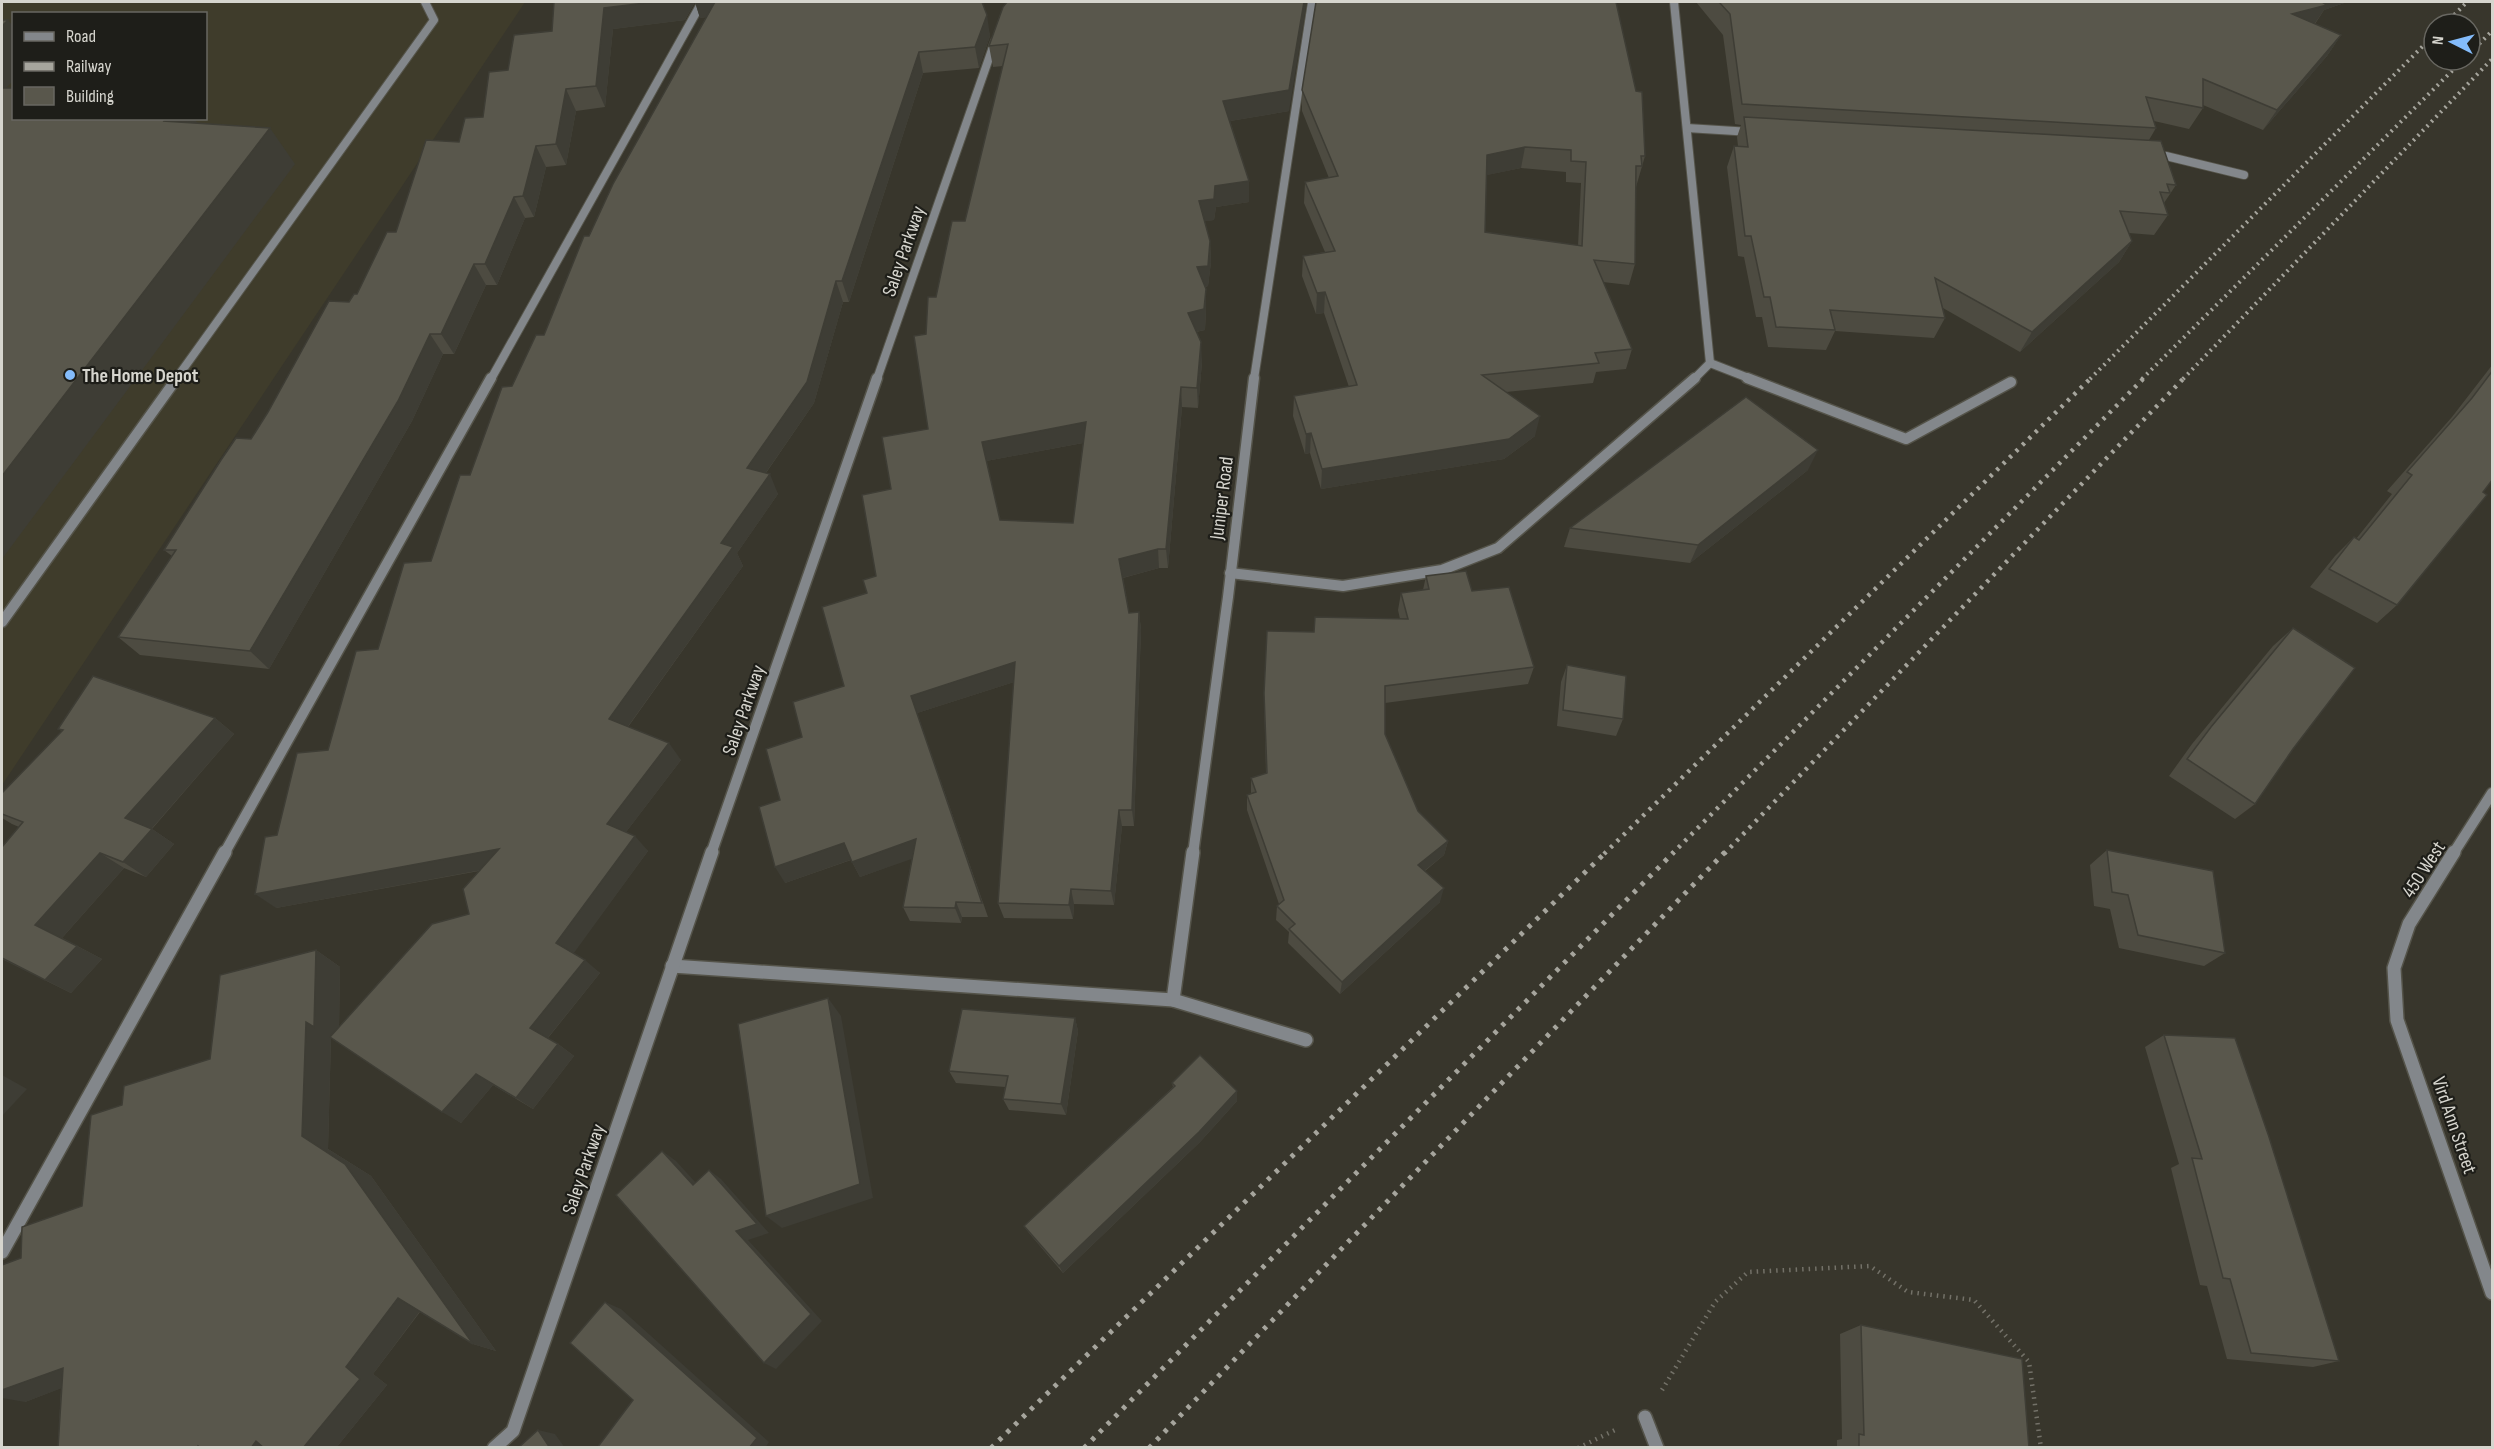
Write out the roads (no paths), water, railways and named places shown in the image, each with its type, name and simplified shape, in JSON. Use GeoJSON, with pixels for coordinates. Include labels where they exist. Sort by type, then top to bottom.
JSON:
{"type":"FeatureCollection","features":[{"type":"Feature","properties":{"kind":"street"},"geometry":{"type":"LineString","coordinates":[[2,622],[434,20],[425,2]]}},
{"type":"Feature","properties":{"kind":"street"},"geometry":{"type":"LineString","coordinates":[[2,1252],[257,791],[501,363],[702,2]]}},
{"type":"Feature","properties":{"kind":"street","name":"Juniper Road"},"geometry":{"type":"LineString","coordinates":[[1173,1000],[1256,363],[1312,2]]}},
{"type":"Feature","properties":{"kind":"street"},"geometry":{"type":"LineString","coordinates":[[1230,573],[1342,586],[1442,570],[1498,548],[1688,386],[1710,363],[1674,2]]}},
{"type":"Feature","properties":{"kind":"street","name":"Saley Parkway"},"geometry":{"type":"LineString","coordinates":[[494,1448],[513,1431],[672,966],[997,35]]}},
{"type":"Feature","properties":{"kind":"street"},"geometry":{"type":"LineString","coordinates":[[1687,128],[1757,132]]}},
{"type":"Feature","properties":{"kind":"street"},"geometry":{"type":"LineString","coordinates":[[2143,155],[2166,156],[2244,175]]}},
{"type":"Feature","properties":{"kind":"street"},"geometry":{"type":"LineString","coordinates":[[1710,363],[1906,439],[2011,382]]}},
{"type":"Feature","properties":{"kind":"street","name":"450 West"},"geometry":{"type":"LineString","coordinates":[[2394,968],[2409,924],[2493,793]]}},
{"type":"Feature","properties":{"kind":"street"},"geometry":{"type":"LineString","coordinates":[[672,966],[1173,1000],[1306,1040]]}},
{"type":"Feature","properties":{"kind":"street","name":"Vird Ann Street"},"geometry":{"type":"LineString","coordinates":[[2394,968],[2397,1020],[2493,1293]]}},
{"type":"Feature","properties":{"kind":"street"},"geometry":{"type":"LineString","coordinates":[[1645,1417],[1657,1448]]}},
{"type":"Feature","properties":{"kind":"railway"},"geometry":{"type":"LineString","coordinates":[[2457,12],[2467,2]]}},
{"type":"Feature","properties":{"kind":"railway"},"geometry":{"type":"LineString","coordinates":[[2482,41],[2492,31]]}},
{"type":"Feature","properties":{"kind":"railway"},"geometry":{"type":"LineString","coordinates":[[2091,378],[2422,47]]}},
{"type":"Feature","properties":{"kind":"railway"},"geometry":{"type":"LineString","coordinates":[[2183,379],[2492,59]]}},
{"type":"Feature","properties":{"kind":"railway"},"geometry":{"type":"LineString","coordinates":[[2142,379],[2451,72]]}},
{"type":"Feature","properties":{"kind":"railway"},"geometry":{"type":"LineString","coordinates":[[1604,854],[2091,378]]}},
{"type":"Feature","properties":{"kind":"railway"},"geometry":{"type":"LineString","coordinates":[[1672,854],[2144,378]]}},
{"type":"Feature","properties":{"kind":"railway"},"geometry":{"type":"LineString","coordinates":[[1724,854],[2184,378]]}},
{"type":"Feature","properties":{"kind":"railway"},"geometry":{"type":"LineString","coordinates":[[991,1448],[1606,852]]}},
{"type":"Feature","properties":{"kind":"railway"},"geometry":{"type":"LineString","coordinates":[[1084,1448],[1674,852]]}},
{"type":"Feature","properties":{"kind":"railway"},"geometry":{"type":"LineString","coordinates":[[1149,1448],[1725,852]]}},
{"type":"Feature","properties":{"kind":"place","name":"The Home Depot"},"geometry":{"type":"Point","coordinates":[70,375]}}]}
